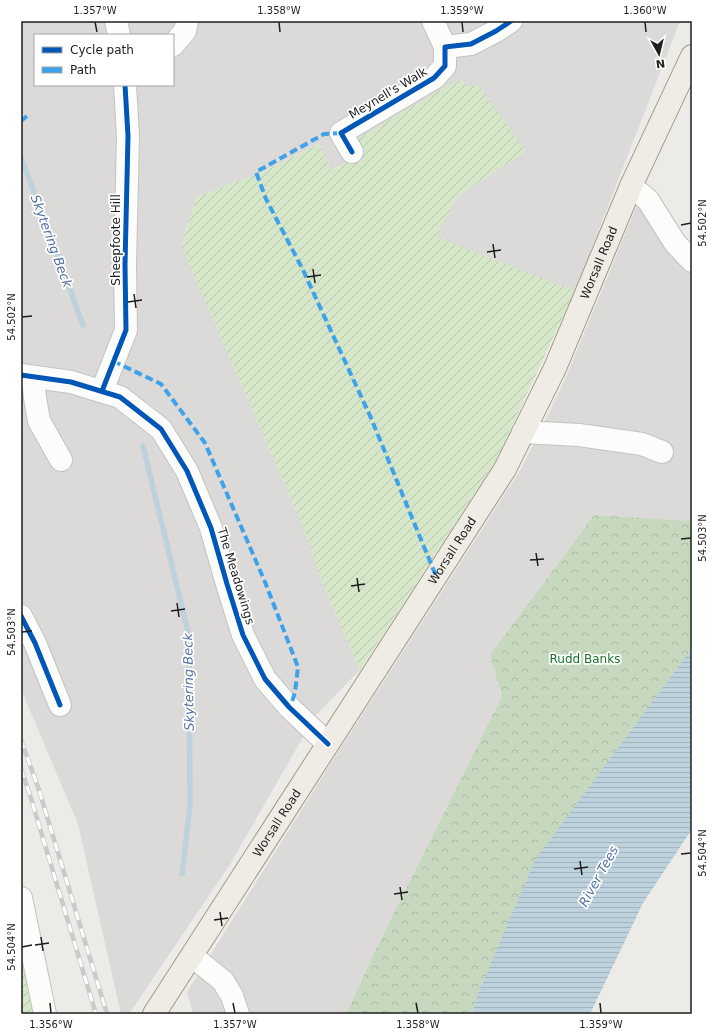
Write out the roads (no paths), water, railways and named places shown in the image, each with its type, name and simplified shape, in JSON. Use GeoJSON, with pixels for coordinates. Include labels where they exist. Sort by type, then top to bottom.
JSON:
{"type":"FeatureCollection","features":[{"type":"Feature","properties":{"kind":"main road","name":"Worsall Road"},"geometry":{"type":"LineString","coordinates":[[154,1014],[505,469],[556,368],[631,186],[692,56]]}},
{"type":"Feature","properties":{"kind":"street"},"geometry":{"type":"LineString","coordinates":[[116,21],[119,34]]}},
{"type":"Feature","properties":{"kind":"street"},"geometry":{"type":"LineString","coordinates":[[174,44],[185,31],[187,21]]}},
{"type":"Feature","properties":{"kind":"street"},"geometry":{"type":"LineString","coordinates":[[433,21],[445,48],[471,44],[496,32],[511,21]]}},
{"type":"Feature","properties":{"kind":"street","name":"Meynell's Walk"},"geometry":{"type":"LineString","coordinates":[[352,152],[341,133],[434,78],[445,66],[445,48]]}},
{"type":"Feature","properties":{"kind":"street","name":"Sheepfoote Hill"},"geometry":{"type":"LineString","coordinates":[[102,391],[126,330],[125,266],[128,136],[125,86]]}},
{"type":"Feature","properties":{"kind":"street"},"geometry":{"type":"LineString","coordinates":[[631,186],[648,200],[675,243],[692,261]]}},
{"type":"Feature","properties":{"kind":"street"},"geometry":{"type":"LineString","coordinates":[[27,376],[35,398],[39,421],[61,460]]}},
{"type":"Feature","properties":{"kind":"street","name":"The Meadowings"},"geometry":{"type":"LineString","coordinates":[[27,376],[71,382],[120,397],[160,429],[187,471],[211,528],[243,635],[265,679],[289,708],[328,744]]}},
{"type":"Feature","properties":{"kind":"street"},"geometry":{"type":"LineString","coordinates":[[523,432],[587,436],[642,444],[662,452]]}},
{"type":"Feature","properties":{"kind":"street"},"geometry":{"type":"LineString","coordinates":[[21,616],[60,705]]}},
{"type":"Feature","properties":{"kind":"street"},"geometry":{"type":"LineString","coordinates":[[21,898],[45,1014]]}},
{"type":"Feature","properties":{"kind":"street"},"geometry":{"type":"LineString","coordinates":[[192,956],[223,981],[232,996],[238,1014]]}},
{"type":"Feature","properties":{"kind":"water","name":"River Tees"},"geometry":{"type":"Polygon","coordinates":[[[692,650],[692,829],[643,903],[590,1014],[472,1014],[477,996],[535,860],[692,650]]]}},
{"type":"Feature","properties":{"kind":"waterway","name":"Skytering Beck"},"geometry":{"type":"LineString","coordinates":[[21,157],[83,325]]}},
{"type":"Feature","properties":{"kind":"waterway","name":"Skytering Beck"},"geometry":{"type":"LineString","coordinates":[[143,446],[189,636],[190,806],[182,874]]}},
{"type":"Feature","properties":{"kind":"railway"},"geometry":{"type":"LineString","coordinates":[[21,740],[39,790],[107,1014]]}},
{"type":"Feature","properties":{"kind":"railway"},"geometry":{"type":"LineString","coordinates":[[21,769],[96,1014]]}},
{"type":"Feature","properties":{"kind":"park label","name":"Rudd Banks"},"geometry":{"type":"Point","coordinates":[585,659]}}]}
